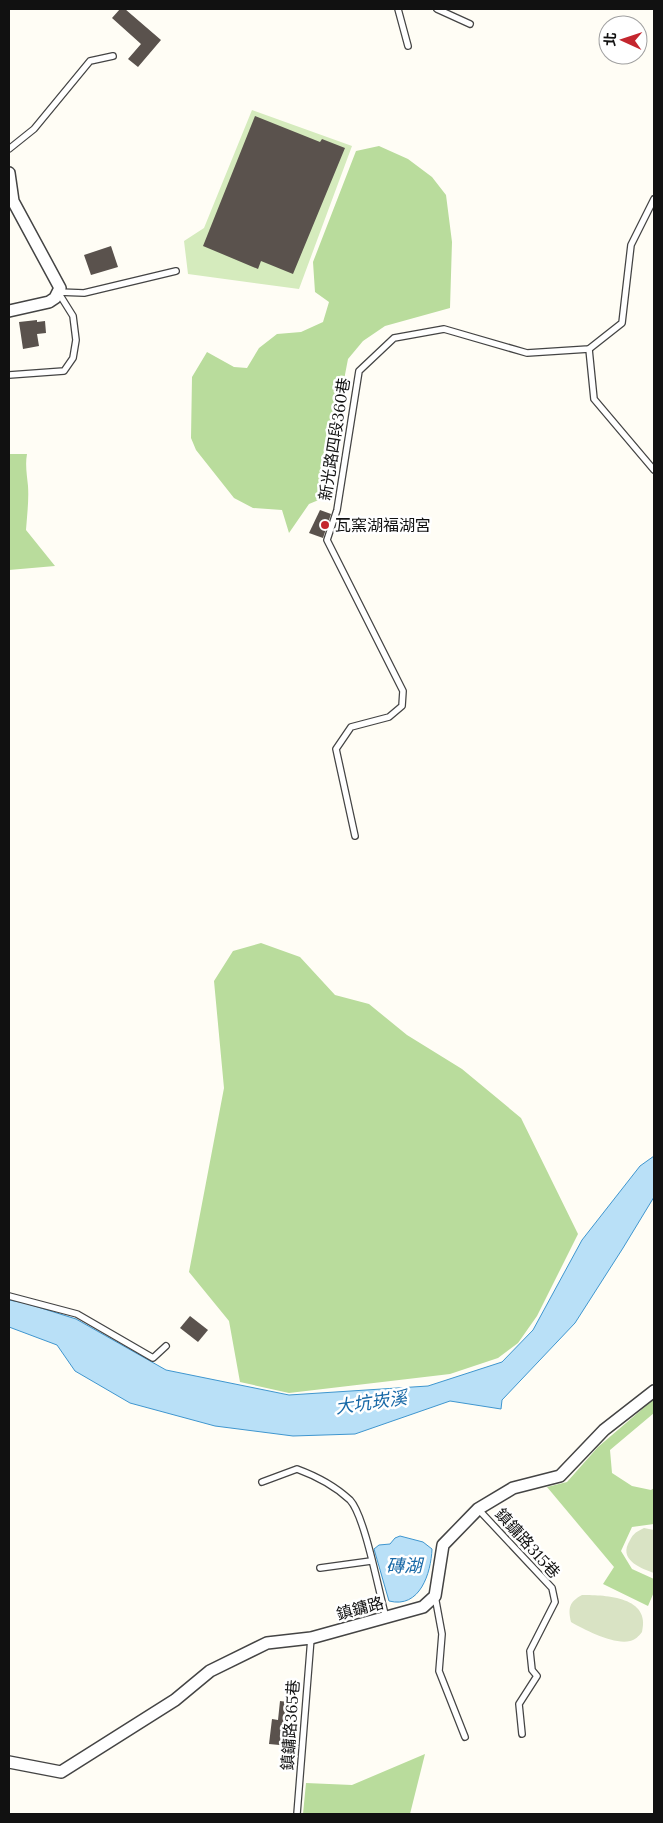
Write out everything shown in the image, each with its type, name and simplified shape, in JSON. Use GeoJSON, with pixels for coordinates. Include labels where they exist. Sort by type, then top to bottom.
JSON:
{"type":"FeatureCollection","features":[{"type":"Feature","properties":{"kind":"street"},"geometry":{"type":"LineString","coordinates":[[9,173],[13,202],[60,288],[56,298],[50,302],[9,311]]}},
{"type":"Feature","properties":{"kind":"street"},"geometry":{"type":"LineString","coordinates":[[435,1596],[442,1544],[478,1509],[513,1488],[560,1476],[604,1430],[654,1391]]}},
{"type":"Feature","properties":{"kind":"street","name":"鎮鏞路"},"geometry":{"type":"LineString","coordinates":[[9,1762],[61,1772],[174,1700],[210,1671],[267,1643],[311,1638],[386,1618],[423,1607],[435,1596]]}},
{"type":"Feature","properties":{"kind":"lane"},"geometry":{"type":"LineString","coordinates":[[398,9],[408,46]]}},
{"type":"Feature","properties":{"kind":"lane"},"geometry":{"type":"LineString","coordinates":[[437,9],[470,24]]}},
{"type":"Feature","properties":{"kind":"lane"},"geometry":{"type":"LineString","coordinates":[[9,149],[34,129],[90,61],[113,56]]}},
{"type":"Feature","properties":{"kind":"lane"},"geometry":{"type":"LineString","coordinates":[[654,199],[631,245],[622,323],[588,350],[594,399],[654,470]]}},
{"type":"Feature","properties":{"kind":"lane"},"geometry":{"type":"LineString","coordinates":[[58,292],[84,293],[176,271]]}},
{"type":"Feature","properties":{"kind":"lane"},"geometry":{"type":"LineString","coordinates":[[9,375],[64,371],[74,358],[76,340],[73,316],[58,292]]}},
{"type":"Feature","properties":{"kind":"lane","name":"新光路四段360巷"},"geometry":{"type":"LineString","coordinates":[[355,836],[336,750],[351,726],[389,717],[402,706],[403,691],[327,540],[337,510],[359,371],[394,338],[444,329],[527,353],[588,350]]}},
{"type":"Feature","properties":{"kind":"lane"},"geometry":{"type":"LineString","coordinates":[[9,1296],[78,1314],[153,1358],[166,1346]]}},
{"type":"Feature","properties":{"kind":"lane"},"geometry":{"type":"LineString","coordinates":[[262,1482],[297,1469],[317,1477],[350,1501],[360,1517],[386,1618]]}},
{"type":"Feature","properties":{"kind":"lane","name":"鎮鏞路315巷"},"geometry":{"type":"LineString","coordinates":[[478,1509],[552,1588],[555,1602],[530,1652],[532,1670],[537,1676],[519,1704],[522,1734]]}},
{"type":"Feature","properties":{"kind":"lane"},"geometry":{"type":"LineString","coordinates":[[320,1568],[371,1561]]}},
{"type":"Feature","properties":{"kind":"lane"},"geometry":{"type":"LineString","coordinates":[[435,1596],[442,1634],[439,1671],[465,1737]]}},
{"type":"Feature","properties":{"kind":"lane","name":"鎮鏞路365巷"},"geometry":{"type":"LineString","coordinates":[[297,1814],[311,1638]]}},
{"type":"Feature","properties":{"kind":"green space"},"geometry":{"type":"Polygon","coordinates":[[[252,110],[352,146],[299,289],[188,274],[184,241],[204,228],[252,110]]]}},
{"type":"Feature","properties":{"kind":"green space"},"geometry":{"type":"Polygon","coordinates":[[[379,146],[408,159],[432,177],[446,195],[452,242],[450,308],[385,326],[363,341],[348,359],[321,499],[309,504],[289,533],[282,510],[253,508],[234,498],[196,450],[191,438],[192,377],[207,352],[234,367],[247,368],[259,348],[277,334],[301,332],[323,322],[329,302],[315,292],[313,262],[356,151],[379,146]]]}},
{"type":"Feature","properties":{"kind":"green space"},"geometry":{"type":"Polygon","coordinates":[[[9,454],[27,454],[28,497],[26,530],[55,566],[9,570],[9,454]]]}},
{"type":"Feature","properties":{"kind":"green space"},"geometry":{"type":"Polygon","coordinates":[[[261,943],[300,957],[335,995],[369,1004],[407,1035],[462,1069],[521,1118],[578,1234],[537,1316],[518,1343],[498,1358],[450,1374],[289,1393],[240,1382],[229,1321],[189,1272],[224,1088],[214,981],[233,951],[261,943]]]}},
{"type":"Feature","properties":{"kind":"green space"},"geometry":{"type":"Polygon","coordinates":[[[654,1399],[654,1413],[610,1450],[612,1473],[632,1486],[651,1490],[654,1488],[654,1524],[632,1527],[621,1551],[632,1569],[654,1579],[654,1592],[648,1606],[603,1584],[614,1567],[547,1487],[567,1482],[598,1447],[654,1399]]]}},
{"type":"Feature","properties":{"kind":"green space"},"geometry":{"type":"Polygon","coordinates":[[[644,1528],[654,1530],[654,1573],[634,1563],[627,1555],[626,1550],[631,1538],[644,1528]]]}},
{"type":"Feature","properties":{"kind":"green space"},"geometry":{"type":"Polygon","coordinates":[[[582,1595],[614,1597],[634,1605],[640,1611],[643,1620],[642,1632],[637,1638],[623,1642],[600,1636],[571,1622],[570,1606],[574,1600],[582,1595]]]}},
{"type":"Feature","properties":{"kind":"green space"},"geometry":{"type":"Polygon","coordinates":[[[425,1754],[410,1814],[303,1814],[306,1783],[352,1785],[425,1754]]]}},
{"type":"Feature","properties":{"kind":"water","name":"大坑崁溪"},"geometry":{"type":"Polygon","coordinates":[[[654,1156],[654,1197],[575,1323],[502,1400],[501,1409],[450,1401],[355,1434],[293,1436],[215,1426],[130,1403],[75,1371],[57,1345],[9,1327],[9,1300],[25,1303],[76,1319],[166,1370],[289,1395],[428,1386],[502,1362],[533,1330],[582,1240],[640,1166],[654,1156]]]}},
{"type":"Feature","properties":{"kind":"water","name":"磚湖"},"geometry":{"type":"Polygon","coordinates":[[[400,1536],[423,1542],[432,1549],[429,1568],[422,1587],[409,1600],[400,1602],[389,1601],[374,1549],[379,1545],[390,1544],[395,1538],[400,1536]]]}},
{"type":"Feature","properties":{"kind":"building"},"geometry":{"type":"Polygon","coordinates":[[[120,9],[125,9],[161,40],[138,67],[128,59],[141,44],[112,18],[120,9]]]}},
{"type":"Feature","properties":{"kind":"building"},"geometry":{"type":"Polygon","coordinates":[[[255,116],[320,142],[322,139],[345,148],[293,274],[261,261],[258,269],[203,246],[255,116]]]}},
{"type":"Feature","properties":{"kind":"building"},"geometry":{"type":"Polygon","coordinates":[[[111,246],[118,267],[91,275],[84,255],[111,246]]]}},
{"type":"Feature","properties":{"kind":"building"},"geometry":{"type":"Polygon","coordinates":[[[37,320],[37,322],[45,321],[46,333],[37,334],[39,346],[23,349],[19,322],[37,320]]]}},
{"type":"Feature","properties":{"kind":"building"},"geometry":{"type":"Polygon","coordinates":[[[320,510],[331,514],[323,538],[309,533],[320,510]]]}},
{"type":"Feature","properties":{"kind":"building"},"geometry":{"type":"Polygon","coordinates":[[[190,1316],[208,1330],[198,1342],[180,1328],[190,1316]]]}},
{"type":"Feature","properties":{"kind":"building"},"geometry":{"type":"Polygon","coordinates":[[[280,1701],[295,1703],[290,1746],[269,1744],[272,1719],[278,1720],[280,1701]]]}},
{"type":"Feature","properties":{"kind":"place","name":"瓦窯湖福湖宮"},"geometry":{"type":"Point","coordinates":[325,525]}}]}
